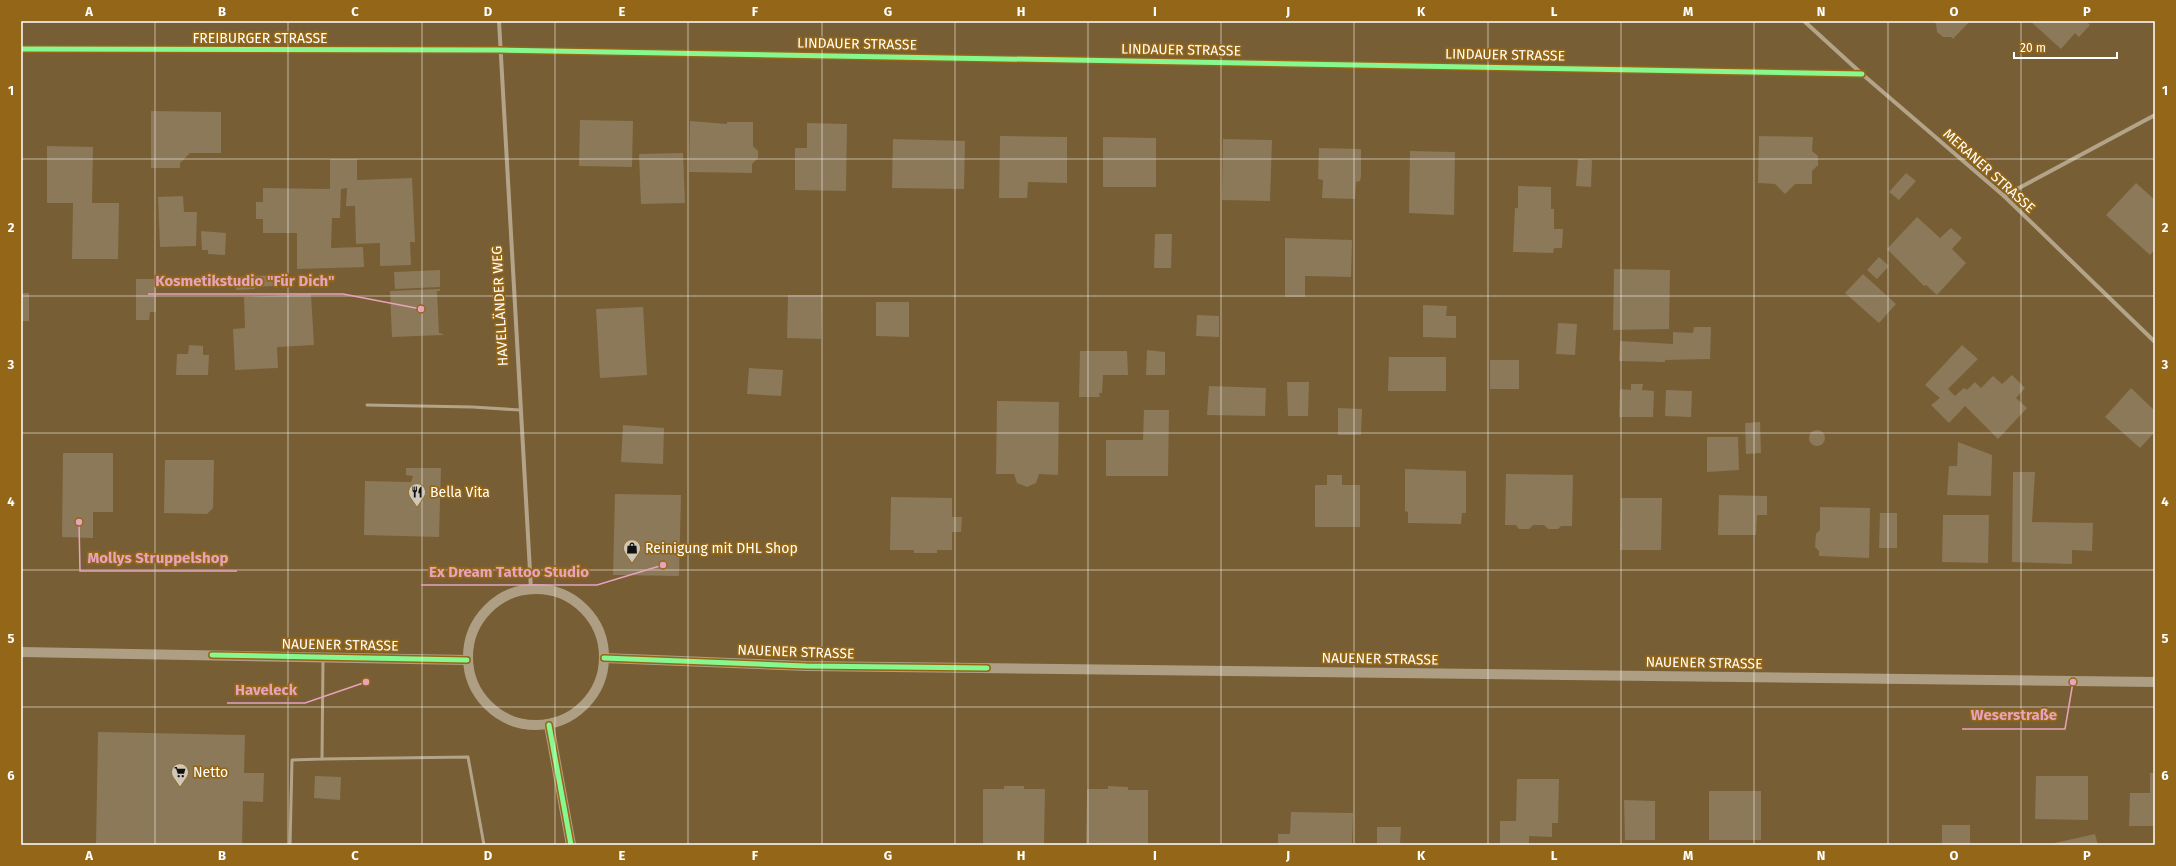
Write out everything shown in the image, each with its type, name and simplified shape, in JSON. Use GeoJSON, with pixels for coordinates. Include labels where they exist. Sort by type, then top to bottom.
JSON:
{"type":"FeatureCollection","features":[{"type":"Feature","properties":{"kind":"main road"},"geometry":{"type":"LineString","coordinates":[[531,589],[553,591],[574,600],[585,610],[590,615],[601,635],[604,658],[600,681],[589,701],[571,716],[549,725],[525,726],[502,718],[484,703],[472,683],[467,660],[470,639],[475,626],[492,604],[510,594],[531,589]]}},
{"type":"Feature","properties":{"kind":"main road","name":"NAUENER STRASSE"},"geometry":{"type":"LineString","coordinates":[[21,652],[467,660]]}},
{"type":"Feature","properties":{"kind":"main road","name":"NAUENER STRASSE"},"geometry":{"type":"LineString","coordinates":[[604,658],[806,666],[2155,682]]}},
{"type":"Feature","properties":{"kind":"main road"},"geometry":{"type":"LineString","coordinates":[[549,725],[571,845]]}},
{"type":"Feature","properties":{"kind":"street","name":"HAVELLÄNDER WEG"},"geometry":{"type":"LineString","coordinates":[[499,21],[499,50],[531,589]]}},
{"type":"Feature","properties":{"kind":"street","name":"MERANER STRASSE"},"geometry":{"type":"LineString","coordinates":[[1804,21],[1862,74],[2004,196],[2155,342]]}},
{"type":"Feature","properties":{"kind":"street","name":"FREIBURGER STRASSE"},"geometry":{"type":"LineString","coordinates":[[21,49],[499,50]]}},
{"type":"Feature","properties":{"kind":"street","name":"LINDAUER STRASSE"},"geometry":{"type":"LineString","coordinates":[[499,50],[1862,74]]}},
{"type":"Feature","properties":{"kind":"street"},"geometry":{"type":"LineString","coordinates":[[2004,196],[2155,115]]}},
{"type":"Feature","properties":{"kind":"lane"},"geometry":{"type":"LineString","coordinates":[[367,405],[472,407],[520,410]]}},
{"type":"Feature","properties":{"kind":"lane"},"geometry":{"type":"LineString","coordinates":[[322,759],[323,657]]}},
{"type":"Feature","properties":{"kind":"lane"},"geometry":{"type":"LineString","coordinates":[[290,845],[292,760],[468,757],[484,845]]}},
{"type":"Feature","properties":{"kind":"building"},"geometry":{"type":"Polygon","coordinates":[[[1934,21],[1970,21],[1953,39],[1951,37],[1943,37],[1937,32],[1934,21]]]}},
{"type":"Feature","properties":{"kind":"building"},"geometry":{"type":"Polygon","coordinates":[[[2030,21],[2086,21],[2090,25],[2079,37],[2075,33],[2061,49],[2030,21]]]}},
{"type":"Feature","properties":{"kind":"building"},"geometry":{"type":"Polygon","coordinates":[[[151,111],[221,112],[221,153],[190,153],[180,163],[180,168],[151,168],[151,111]]]}},
{"type":"Feature","properties":{"kind":"building"},"geometry":{"type":"Polygon","coordinates":[[[580,120],[633,121],[632,167],[579,166],[580,120]]]}},
{"type":"Feature","properties":{"kind":"building"},"geometry":{"type":"Polygon","coordinates":[[[690,121],[727,124],[727,122],[753,122],[753,146],[758,151],[758,158],[752,164],[752,173],[689,172],[690,121]]]}},
{"type":"Feature","properties":{"kind":"building"},"geometry":{"type":"Polygon","coordinates":[[[807,123],[847,124],[846,191],[795,190],[795,148],[807,148],[807,123]]]}},
{"type":"Feature","properties":{"kind":"building"},"geometry":{"type":"Polygon","coordinates":[[[1000,136],[1067,137],[1067,183],[1028,182],[1027,198],[999,198],[1000,136]]]}},
{"type":"Feature","properties":{"kind":"building"},"geometry":{"type":"Polygon","coordinates":[[[1759,136],[1813,137],[1812,151],[1818,156],[1818,165],[1812,171],[1812,184],[1795,184],[1785,194],[1775,184],[1758,183],[1759,136]]]}},
{"type":"Feature","properties":{"kind":"building"},"geometry":{"type":"Polygon","coordinates":[[[1103,137],[1156,138],[1156,187],[1103,187],[1103,137]]]}},
{"type":"Feature","properties":{"kind":"building"},"geometry":{"type":"Polygon","coordinates":[[[893,139],[965,141],[964,189],[892,188],[893,139]]]}},
{"type":"Feature","properties":{"kind":"building"},"geometry":{"type":"Polygon","coordinates":[[[1223,139],[1272,140],[1270,201],[1222,200],[1223,139]]]}},
{"type":"Feature","properties":{"kind":"building"},"geometry":{"type":"Polygon","coordinates":[[[47,146],[93,147],[92,203],[119,203],[118,259],[72,259],[73,203],[47,203],[47,146]]]}},
{"type":"Feature","properties":{"kind":"building"},"geometry":{"type":"Polygon","coordinates":[[[1319,148],[1361,149],[1361,176],[1360,181],[1356,182],[1355,199],[1322,198],[1323,180],[1318,179],[1319,148]]]}},
{"type":"Feature","properties":{"kind":"building"},"geometry":{"type":"Polygon","coordinates":[[[1410,151],[1455,152],[1454,215],[1409,213],[1410,151]]]}},
{"type":"Feature","properties":{"kind":"building"},"geometry":{"type":"Polygon","coordinates":[[[683,153],[685,203],[641,204],[639,154],[683,153]]]}},
{"type":"Feature","properties":{"kind":"building"},"geometry":{"type":"Polygon","coordinates":[[[330,159],[357,159],[357,180],[412,178],[415,242],[410,242],[411,265],[380,266],[380,243],[356,244],[355,206],[346,206],[347,188],[341,189],[340,218],[332,218],[331,248],[363,247],[364,267],[297,269],[297,233],[263,233],[263,219],[256,219],[256,202],[263,202],[263,188],[330,189],[330,159]]]}},
{"type":"Feature","properties":{"kind":"building"},"geometry":{"type":"Polygon","coordinates":[[[1578,159],[1592,160],[1591,187],[1576,186],[1578,159]]]}},
{"type":"Feature","properties":{"kind":"building"},"geometry":{"type":"Polygon","coordinates":[[[1906,173],[1916,181],[1899,200],[1889,192],[1906,173]]]}},
{"type":"Feature","properties":{"kind":"building"},"geometry":{"type":"Polygon","coordinates":[[[2136,183],[2155,200],[2155,249],[2150,255],[2106,215],[2136,183]]]}},
{"type":"Feature","properties":{"kind":"building"},"geometry":{"type":"Polygon","coordinates":[[[1518,186],[1551,187],[1551,209],[1554,209],[1554,229],[1563,229],[1562,248],[1554,248],[1553,253],[1513,252],[1515,208],[1518,208],[1518,186]]]}},
{"type":"Feature","properties":{"kind":"building"},"geometry":{"type":"Polygon","coordinates":[[[183,196],[184,212],[197,212],[196,246],[160,247],[158,197],[183,196]]]}},
{"type":"Feature","properties":{"kind":"building"},"geometry":{"type":"Polygon","coordinates":[[[1917,217],[1940,238],[1951,228],[1962,238],[1952,249],[1966,263],[1937,295],[1926,285],[1924,286],[1887,249],[1917,217]]]}},
{"type":"Feature","properties":{"kind":"building"},"geometry":{"type":"Polygon","coordinates":[[[201,231],[226,233],[225,255],[208,254],[208,250],[202,250],[201,231]]]}},
{"type":"Feature","properties":{"kind":"building"},"geometry":{"type":"Polygon","coordinates":[[[1155,234],[1172,234],[1171,268],[1154,268],[1155,234]]]}},
{"type":"Feature","properties":{"kind":"building"},"geometry":{"type":"Polygon","coordinates":[[[1285,238],[1352,240],[1351,277],[1305,276],[1305,297],[1285,297],[1285,238]]]}},
{"type":"Feature","properties":{"kind":"building"},"geometry":{"type":"Polygon","coordinates":[[[1879,257],[1889,266],[1877,279],[1867,270],[1879,257]]]}},
{"type":"Feature","properties":{"kind":"building"},"geometry":{"type":"Polygon","coordinates":[[[1614,269],[1670,270],[1669,329],[1613,330],[1614,269]]]}},
{"type":"Feature","properties":{"kind":"building"},"geometry":{"type":"Polygon","coordinates":[[[440,270],[440,287],[395,289],[394,272],[440,270]]]}},
{"type":"Feature","properties":{"kind":"building"},"geometry":{"type":"Polygon","coordinates":[[[1863,274],[1896,304],[1879,323],[1845,293],[1863,274]]]}},
{"type":"Feature","properties":{"kind":"building"},"geometry":{"type":"Polygon","coordinates":[[[274,275],[274,286],[236,290],[237,277],[274,275]]]}},
{"type":"Feature","properties":{"kind":"building"},"geometry":{"type":"Polygon","coordinates":[[[136,279],[156,279],[156,312],[150,312],[149,320],[136,320],[136,279]]]}},
{"type":"Feature","properties":{"kind":"building"},"geometry":{"type":"Polygon","coordinates":[[[440,289],[440,291],[437,291],[439,333],[443,335],[392,337],[390,291],[440,289]]]}},
{"type":"Feature","properties":{"kind":"building"},"geometry":{"type":"Polygon","coordinates":[[[21,293],[29,293],[29,321],[21,321],[21,293]]]}},
{"type":"Feature","properties":{"kind":"building"},"geometry":{"type":"Polygon","coordinates":[[[311,294],[314,345],[277,347],[278,368],[235,370],[233,329],[245,328],[244,297],[311,294]]]}},
{"type":"Feature","properties":{"kind":"building"},"geometry":{"type":"Polygon","coordinates":[[[788,295],[822,295],[821,339],[787,338],[788,295]]]}},
{"type":"Feature","properties":{"kind":"building"},"geometry":{"type":"Polygon","coordinates":[[[876,302],[909,302],[909,337],[876,336],[876,302]]]}},
{"type":"Feature","properties":{"kind":"building"},"geometry":{"type":"Polygon","coordinates":[[[1423,305],[1447,306],[1446,316],[1456,316],[1456,338],[1423,337],[1423,305]]]}},
{"type":"Feature","properties":{"kind":"building"},"geometry":{"type":"Polygon","coordinates":[[[643,307],[647,375],[600,378],[596,309],[643,307]]]}},
{"type":"Feature","properties":{"kind":"building"},"geometry":{"type":"Polygon","coordinates":[[[1197,315],[1219,316],[1219,337],[1196,336],[1197,315]]]}},
{"type":"Feature","properties":{"kind":"building"},"geometry":{"type":"Polygon","coordinates":[[[1558,323],[1577,324],[1575,355],[1556,354],[1558,323]]]}},
{"type":"Feature","properties":{"kind":"building"},"geometry":{"type":"Polygon","coordinates":[[[1694,327],[1711,327],[1710,359],[1665,360],[1665,362],[1619,361],[1620,341],[1673,344],[1673,332],[1693,333],[1694,327]]]}},
{"type":"Feature","properties":{"kind":"building"},"geometry":{"type":"Polygon","coordinates":[[[189,345],[203,346],[203,355],[209,355],[208,375],[176,375],[177,354],[188,354],[189,345]]]}},
{"type":"Feature","properties":{"kind":"building"},"geometry":{"type":"Polygon","coordinates":[[[1962,345],[1978,359],[1948,389],[1955,396],[1964,388],[1967,390],[1975,382],[1981,388],[1993,376],[2002,384],[2012,375],[2025,388],[2016,398],[2027,408],[1998,439],[1965,406],[1949,423],[1931,405],[1940,398],[1925,385],[1962,345]]]}},
{"type":"Feature","properties":{"kind":"building"},"geometry":{"type":"Polygon","coordinates":[[[1147,350],[1165,352],[1165,375],[1146,375],[1147,350]]]}},
{"type":"Feature","properties":{"kind":"building"},"geometry":{"type":"Polygon","coordinates":[[[1080,351],[1127,351],[1128,375],[1103,375],[1102,393],[1099,393],[1100,397],[1079,397],[1080,351]]]}},
{"type":"Feature","properties":{"kind":"building"},"geometry":{"type":"Polygon","coordinates":[[[1389,357],[1446,357],[1446,391],[1388,391],[1389,357]]]}},
{"type":"Feature","properties":{"kind":"building"},"geometry":{"type":"Polygon","coordinates":[[[1490,360],[1519,360],[1519,389],[1490,389],[1490,360]]]}},
{"type":"Feature","properties":{"kind":"building"},"geometry":{"type":"Polygon","coordinates":[[[749,368],[783,370],[781,396],[747,394],[749,368]]]}},
{"type":"Feature","properties":{"kind":"building"},"geometry":{"type":"Polygon","coordinates":[[[1287,382],[1309,382],[1308,416],[1288,416],[1287,382]]]}},
{"type":"Feature","properties":{"kind":"building"},"geometry":{"type":"Polygon","coordinates":[[[1631,384],[1643,384],[1642,390],[1654,391],[1653,417],[1619,417],[1620,389],[1631,390],[1631,384]]]}},
{"type":"Feature","properties":{"kind":"building"},"geometry":{"type":"Polygon","coordinates":[[[1209,386],[1266,388],[1265,416],[1207,415],[1209,386]]]}},
{"type":"Feature","properties":{"kind":"building"},"geometry":{"type":"Polygon","coordinates":[[[2131,388],[2155,411],[2155,432],[2140,448],[2105,417],[2131,388]]]}},
{"type":"Feature","properties":{"kind":"building"},"geometry":{"type":"Polygon","coordinates":[[[1666,390],[1692,391],[1691,417],[1665,416],[1666,390]]]}},
{"type":"Feature","properties":{"kind":"building"},"geometry":{"type":"Polygon","coordinates":[[[997,401],[1059,402],[1058,475],[1039,474],[1036,483],[1027,487],[1017,483],[1014,474],[996,474],[997,401]]]}},
{"type":"Feature","properties":{"kind":"building"},"geometry":{"type":"Polygon","coordinates":[[[1338,408],[1362,409],[1361,435],[1338,435],[1338,408]]]}},
{"type":"Feature","properties":{"kind":"building"},"geometry":{"type":"Polygon","coordinates":[[[1144,410],[1169,410],[1168,476],[1106,476],[1106,440],[1143,440],[1144,410]]]}},
{"type":"Feature","properties":{"kind":"building"},"geometry":{"type":"Polygon","coordinates":[[[1760,422],[1761,453],[1746,454],[1745,423],[1760,422]]]}},
{"type":"Feature","properties":{"kind":"building"},"geometry":{"type":"Polygon","coordinates":[[[623,425],[664,428],[663,464],[621,462],[623,425]]]}},
{"type":"Feature","properties":{"kind":"building"},"geometry":{"type":"Polygon","coordinates":[[[1814,430],[1820,430],[1825,435],[1823,444],[1820,446],[1814,446],[1809,441],[1809,435],[1814,430]]]}},
{"type":"Feature","properties":{"kind":"building"},"geometry":{"type":"Polygon","coordinates":[[[1707,437],[1738,437],[1739,470],[1707,472],[1707,437]]]}},
{"type":"Feature","properties":{"kind":"building"},"geometry":{"type":"Polygon","coordinates":[[[1958,442],[1992,455],[1991,496],[1947,495],[1949,466],[1957,466],[1958,442]]]}},
{"type":"Feature","properties":{"kind":"building"},"geometry":{"type":"Polygon","coordinates":[[[63,453],[113,453],[113,512],[93,512],[93,538],[62,537],[63,453]]]}},
{"type":"Feature","properties":{"kind":"building"},"geometry":{"type":"Polygon","coordinates":[[[165,460],[214,460],[213,508],[207,514],[164,513],[165,460]]]}},
{"type":"Feature","properties":{"kind":"building"},"geometry":{"type":"Polygon","coordinates":[[[406,468],[441,468],[439,537],[364,535],[365,481],[411,482],[413,476],[406,475],[406,468]]]}},
{"type":"Feature","properties":{"kind":"building"},"geometry":{"type":"Polygon","coordinates":[[[1405,469],[1466,471],[1466,513],[1462,513],[1461,524],[1408,523],[1408,512],[1405,511],[1405,469]]]}},
{"type":"Feature","properties":{"kind":"building"},"geometry":{"type":"Polygon","coordinates":[[[2013,472],[2035,472],[2032,522],[2093,523],[2092,551],[2072,550],[2072,564],[2012,562],[2013,472]]]}},
{"type":"Feature","properties":{"kind":"building"},"geometry":{"type":"Polygon","coordinates":[[[1506,474],[1573,475],[1572,526],[1561,526],[1558,529],[1548,529],[1544,525],[1533,525],[1529,529],[1519,529],[1516,525],[1505,525],[1506,474]]]}},
{"type":"Feature","properties":{"kind":"building"},"geometry":{"type":"Polygon","coordinates":[[[1327,475],[1342,475],[1342,485],[1360,485],[1360,527],[1315,527],[1315,485],[1327,485],[1327,475]]]}},
{"type":"Feature","properties":{"kind":"building"},"geometry":{"type":"Polygon","coordinates":[[[615,494],[681,495],[679,576],[613,575],[615,494]]]}},
{"type":"Feature","properties":{"kind":"building"},"geometry":{"type":"Polygon","coordinates":[[[1719,495],[1767,496],[1767,515],[1757,515],[1756,535],[1718,535],[1719,495]]]}},
{"type":"Feature","properties":{"kind":"building"},"geometry":{"type":"Polygon","coordinates":[[[891,497],[952,498],[952,517],[962,517],[961,532],[952,532],[952,550],[937,550],[937,553],[914,553],[914,550],[890,550],[891,497]]]}},
{"type":"Feature","properties":{"kind":"building"},"geometry":{"type":"Polygon","coordinates":[[[1621,498],[1662,498],[1661,550],[1620,550],[1621,498]]]}},
{"type":"Feature","properties":{"kind":"building"},"geometry":{"type":"Polygon","coordinates":[[[1820,507],[1870,508],[1869,558],[1819,556],[1819,551],[1815,547],[1816,534],[1820,530],[1820,507]]]}},
{"type":"Feature","properties":{"kind":"building"},"geometry":{"type":"Polygon","coordinates":[[[1880,513],[1897,513],[1897,548],[1879,548],[1880,513]]]}},
{"type":"Feature","properties":{"kind":"building"},"geometry":{"type":"Polygon","coordinates":[[[1943,515],[1989,515],[1988,563],[1942,562],[1943,515]]]}},
{"type":"Feature","properties":{"kind":"building","name":"Netto"},"geometry":{"type":"Polygon","coordinates":[[[98,732],[245,735],[244,773],[264,773],[263,802],[243,801],[242,845],[96,845],[98,732]]]}},
{"type":"Feature","properties":{"kind":"building"},"geometry":{"type":"Polygon","coordinates":[[[2150,773],[2155,773],[2155,826],[2129,826],[2130,793],[2150,793],[2150,773]]]}},
{"type":"Feature","properties":{"kind":"building"},"geometry":{"type":"Polygon","coordinates":[[[315,776],[341,777],[340,800],[314,798],[315,776]]]}},
{"type":"Feature","properties":{"kind":"building"},"geometry":{"type":"Polygon","coordinates":[[[2036,776],[2088,776],[2088,820],[2035,819],[2036,776]]]}},
{"type":"Feature","properties":{"kind":"building"},"geometry":{"type":"Polygon","coordinates":[[[1517,779],[1559,779],[1558,823],[1552,823],[1552,837],[1529,836],[1529,845],[1500,845],[1500,821],[1516,821],[1517,779]]]}},
{"type":"Feature","properties":{"kind":"building"},"geometry":{"type":"Polygon","coordinates":[[[1004,786],[1024,786],[1024,789],[1045,789],[1044,845],[983,845],[983,789],[1004,789],[1004,786]]]}},
{"type":"Feature","properties":{"kind":"building"},"geometry":{"type":"Polygon","coordinates":[[[1108,786],[1128,787],[1128,790],[1148,790],[1148,845],[1086,845],[1087,789],[1108,789],[1108,786]]]}},
{"type":"Feature","properties":{"kind":"building"},"geometry":{"type":"Polygon","coordinates":[[[1709,791],[1761,791],[1761,840],[1709,840],[1709,791]]]}},
{"type":"Feature","properties":{"kind":"building"},"geometry":{"type":"Polygon","coordinates":[[[1624,800],[1655,801],[1655,840],[1625,840],[1624,800]]]}},
{"type":"Feature","properties":{"kind":"building"},"geometry":{"type":"Polygon","coordinates":[[[1291,812],[1353,813],[1352,845],[1278,845],[1278,834],[1290,834],[1291,812]]]}},
{"type":"Feature","properties":{"kind":"building"},"geometry":{"type":"Polygon","coordinates":[[[1942,825],[1970,825],[1970,845],[1942,845],[1942,825]]]}},
{"type":"Feature","properties":{"kind":"building"},"geometry":{"type":"Polygon","coordinates":[[[1377,827],[1401,827],[1400,845],[1377,845],[1377,827]]]}},
{"type":"Feature","properties":{"kind":"building"},"geometry":{"type":"Polygon","coordinates":[[[2095,834],[2098,845],[2050,845],[2050,844],[2095,834]]]}},
{"type":"Feature","properties":{"kind":"cycle path"},"geometry":{"type":"LineString","coordinates":[[21,49],[499,50],[1862,74]]}},
{"type":"Feature","properties":{"kind":"cycle path"},"geometry":{"type":"LineString","coordinates":[[212,655],[467,660]]}},
{"type":"Feature","properties":{"kind":"cycle path"},"geometry":{"type":"LineString","coordinates":[[604,658],[806,666],[987,668]]}},
{"type":"Feature","properties":{"kind":"cycle path"},"geometry":{"type":"LineString","coordinates":[[549,725],[571,845]]}},
{"type":"Feature","properties":{"kind":"place","name":"Kosmetikstudio \"Für Dich\""},"geometry":{"type":"Point","coordinates":[421,309]}},
{"type":"Feature","properties":{"kind":"place","name":"Bella Vita"},"geometry":{"type":"Point","coordinates":[417,507]}},
{"type":"Feature","properties":{"kind":"place","name":"Mollys Struppelshop"},"geometry":{"type":"Point","coordinates":[79,522]}},
{"type":"Feature","properties":{"kind":"place","name":"Reinigung mit DHL Shop"},"geometry":{"type":"Point","coordinates":[632,563]}},
{"type":"Feature","properties":{"kind":"place","name":"Ex Dream Tattoo Studio"},"geometry":{"type":"Point","coordinates":[663,565]}},
{"type":"Feature","properties":{"kind":"place","name":"Haveleck"},"geometry":{"type":"Point","coordinates":[366,682]}},
{"type":"Feature","properties":{"kind":"place","name":"Weserstraße"},"geometry":{"type":"Point","coordinates":[2073,682]}},
{"type":"Feature","properties":{"kind":"place","name":"Netto"},"geometry":{"type":"Point","coordinates":[180,787]}}]}
